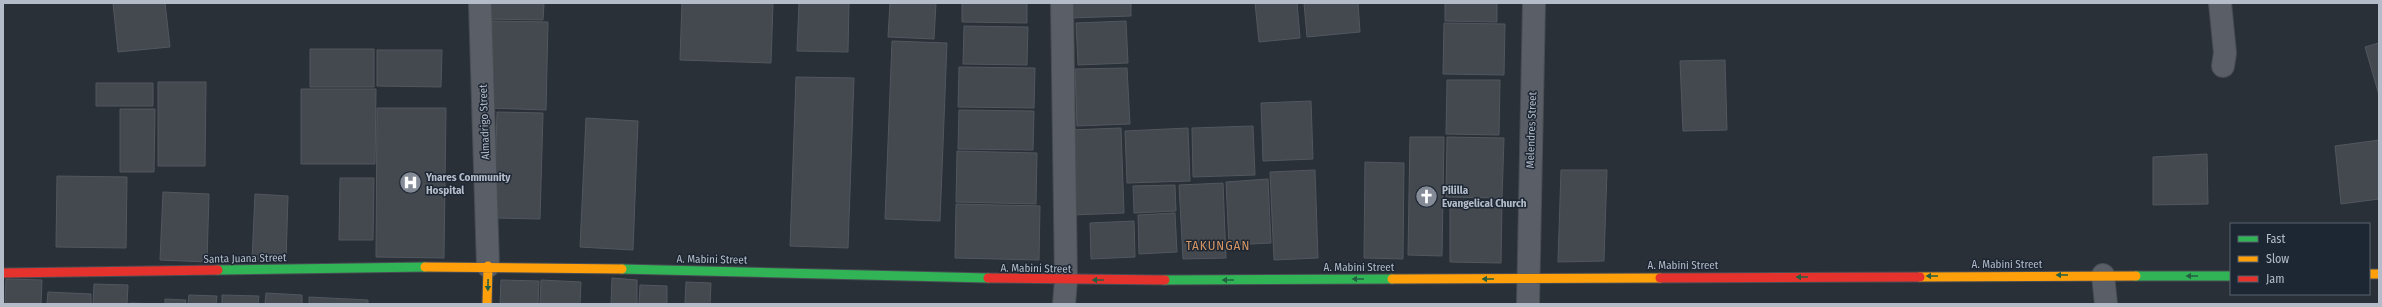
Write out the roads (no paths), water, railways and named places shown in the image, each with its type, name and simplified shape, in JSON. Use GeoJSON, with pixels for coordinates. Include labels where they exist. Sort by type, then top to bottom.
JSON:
{"type":"FeatureCollection","features":[{"type":"Feature","properties":{"kind":"main road","name":"Santa Juana Street"},"geometry":{"type":"LineString","coordinates":[[3,273],[488,266]]}},
{"type":"Feature","properties":{"kind":"main road","name":"A. Mabini Street"},"geometry":{"type":"LineString","coordinates":[[488,266],[1066,280],[2103,275],[2230,276]]}},
{"type":"Feature","properties":{"kind":"main road"},"geometry":{"type":"LineString","coordinates":[[487,304],[488,266]]}},
{"type":"Feature","properties":{"kind":"street","name":"Almadrigo Street"},"geometry":{"type":"LineString","coordinates":[[480,3],[488,266]]}},
{"type":"Feature","properties":{"kind":"street"},"geometry":{"type":"LineString","coordinates":[[1062,3],[1066,280],[1064,304]]}},
{"type":"Feature","properties":{"kind":"street","name":"Melendres Street"},"geometry":{"type":"LineString","coordinates":[[1528,304],[1527,278],[1534,3]]}},
{"type":"Feature","properties":{"kind":"street"},"geometry":{"type":"LineString","coordinates":[[2220,3],[2225,53],[2223,66]]}},
{"type":"Feature","properties":{"kind":"street"},"geometry":{"type":"LineString","coordinates":[[2103,275],[2106,304]]}},
{"type":"Feature","properties":{"kind":"place","name":"Ynares Community Hospital"},"geometry":{"type":"Point","coordinates":[411,183]}},
{"type":"Feature","properties":{"kind":"place","name":"Pililla Evangelical Church"},"geometry":{"type":"Point","coordinates":[1426,196]}},
{"type":"Feature","properties":{"kind":"district","name":"TAKUNGAN"},"geometry":{"type":"Point","coordinates":[1218,245]}}]}
